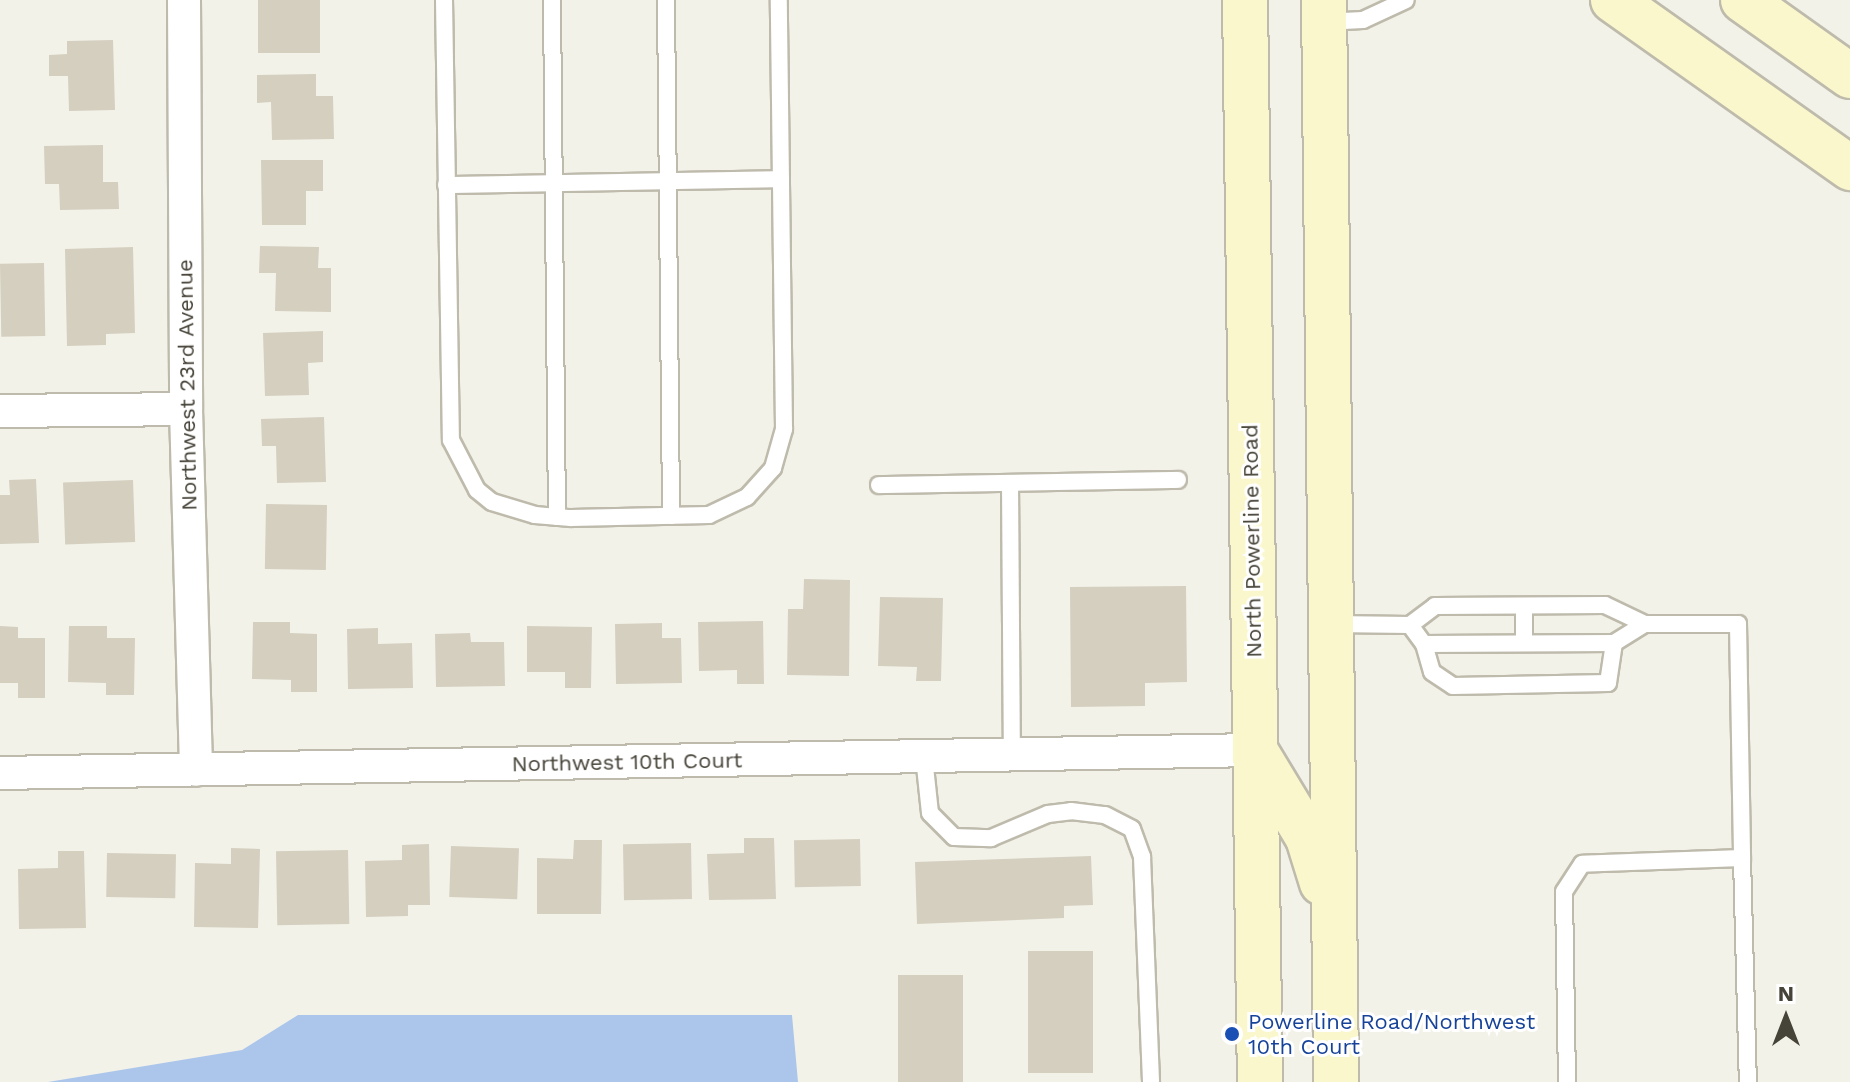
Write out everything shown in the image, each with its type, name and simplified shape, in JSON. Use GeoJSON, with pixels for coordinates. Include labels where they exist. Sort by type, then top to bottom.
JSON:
{"type":"FeatureCollection","features":[{"type":"Feature","properties":{"kind":"main road","name":"North Powerline Road"},"geometry":{"type":"LineString","coordinates":[[1245,0],[1260,1082]]}},
{"type":"Feature","properties":{"kind":"main road"},"geometry":{"type":"LineString","coordinates":[[1613,0],[1850,168]]}},
{"type":"Feature","properties":{"kind":"main road"},"geometry":{"type":"LineString","coordinates":[[1743,0],[1850,76]]}},
{"type":"Feature","properties":{"kind":"main road"},"geometry":{"type":"LineString","coordinates":[[1324,11],[1336,1082]]}},
{"type":"Feature","properties":{"kind":"main road"},"geometry":{"type":"LineString","coordinates":[[1255,750],[1308,838],[1333,918]]}},
{"type":"Feature","properties":{"kind":"street","name":"Northwest 23rd Avenue"},"geometry":{"type":"LineString","coordinates":[[184,0],[186,409],[196,770]]}},
{"type":"Feature","properties":{"kind":"street"},"geometry":{"type":"LineString","coordinates":[[0,411],[186,409]]}},
{"type":"Feature","properties":{"kind":"street","name":"Northwest 10th Court"},"geometry":{"type":"LineString","coordinates":[[0,773],[1255,750]]}},
{"type":"Feature","properties":{"kind":"lane"},"geometry":{"type":"LineString","coordinates":[[444,0],[448,420],[456,457],[477,490],[492,502],[557,517],[671,516],[732,508],[773,468],[784,429],[779,0]]}},
{"type":"Feature","properties":{"kind":"lane"},"geometry":{"type":"LineString","coordinates":[[552,0],[557,517]]}},
{"type":"Feature","properties":{"kind":"lane"},"geometry":{"type":"LineString","coordinates":[[666,0],[671,516]]}},
{"type":"Feature","properties":{"kind":"lane"},"geometry":{"type":"LineString","coordinates":[[1324,11],[1363,20],[1406,0]]}},
{"type":"Feature","properties":{"kind":"lane"},"geometry":{"type":"LineString","coordinates":[[446,185],[781,179]]}},
{"type":"Feature","properties":{"kind":"lane"},"geometry":{"type":"LineString","coordinates":[[879,485],[1178,480]]}},
{"type":"Feature","properties":{"kind":"lane"},"geometry":{"type":"LineString","coordinates":[[1010,483],[1012,755]]}},
{"type":"Feature","properties":{"kind":"lane"},"geometry":{"type":"LineString","coordinates":[[1331,624],[1410,625],[1435,606],[1605,605],[1645,624],[1738,624],[1748,1082]]}},
{"type":"Feature","properties":{"kind":"lane"},"geometry":{"type":"LineString","coordinates":[[1524,606],[1524,643]]}},
{"type":"Feature","properties":{"kind":"lane"},"geometry":{"type":"LineString","coordinates":[[1424,644],[1614,643],[1645,624]]}},
{"type":"Feature","properties":{"kind":"lane"},"geometry":{"type":"LineString","coordinates":[[1410,625],[1424,644],[1432,672],[1453,686],[1608,683],[1614,643]]}},
{"type":"Feature","properties":{"kind":"lane"},"geometry":{"type":"LineString","coordinates":[[924,757],[928,803],[938,825],[954,837],[972,841],[991,838],[1048,814],[1071,811],[1105,815],[1132,829],[1142,857],[1151,1082]]}},
{"type":"Feature","properties":{"kind":"lane"},"geometry":{"type":"LineString","coordinates":[[1567,1082],[1564,892],[1582,864],[1742,858]]}},
{"type":"Feature","properties":{"kind":"water"},"geometry":{"type":"Polygon","coordinates":[[[298,1015],[792,1015],[798,1082],[48,1082],[242,1050],[298,1015]]]}},
{"type":"Feature","properties":{"kind":"building"},"geometry":{"type":"Polygon","coordinates":[[[258,0],[320,0],[320,53],[258,53],[258,0]]]}},
{"type":"Feature","properties":{"kind":"building"},"geometry":{"type":"Polygon","coordinates":[[[113,40],[115,110],[69,111],[68,76],[49,76],[49,55],[67,54],[67,41],[113,40]]]}},
{"type":"Feature","properties":{"kind":"building"},"geometry":{"type":"Polygon","coordinates":[[[316,74],[316,96],[333,96],[334,139],[272,140],[271,102],[257,103],[257,75],[316,74]]]}},
{"type":"Feature","properties":{"kind":"building"},"geometry":{"type":"Polygon","coordinates":[[[103,145],[103,182],[118,182],[119,209],[60,210],[59,184],[45,184],[44,146],[103,145]]]}},
{"type":"Feature","properties":{"kind":"building"},"geometry":{"type":"Polygon","coordinates":[[[261,160],[323,160],[323,191],[306,191],[306,225],[262,225],[261,160]]]}},
{"type":"Feature","properties":{"kind":"building"},"geometry":{"type":"Polygon","coordinates":[[[260,246],[319,247],[318,268],[331,268],[331,312],[275,311],[276,273],[259,273],[260,246]]]}},
{"type":"Feature","properties":{"kind":"building"},"geometry":{"type":"Polygon","coordinates":[[[133,247],[135,333],[106,334],[106,345],[67,346],[65,249],[133,247]]]}},
{"type":"Feature","properties":{"kind":"building"},"geometry":{"type":"Polygon","coordinates":[[[44,263],[45,336],[1,337],[0,264],[44,263]]]}},
{"type":"Feature","properties":{"kind":"building"},"geometry":{"type":"Polygon","coordinates":[[[323,331],[323,362],[308,363],[309,395],[265,396],[263,333],[323,331]]]}},
{"type":"Feature","properties":{"kind":"building"},"geometry":{"type":"Polygon","coordinates":[[[324,417],[326,482],[277,483],[276,446],[262,446],[261,419],[324,417]]]}},
{"type":"Feature","properties":{"kind":"building"},"geometry":{"type":"Polygon","coordinates":[[[36,479],[39,543],[0,544],[0,495],[10,495],[9,480],[36,479]]]}},
{"type":"Feature","properties":{"kind":"building"},"geometry":{"type":"Polygon","coordinates":[[[133,480],[135,542],[65,544],[63,482],[133,480]]]}},
{"type":"Feature","properties":{"kind":"building"},"geometry":{"type":"Polygon","coordinates":[[[266,504],[327,505],[326,570],[265,569],[266,504]]]}},
{"type":"Feature","properties":{"kind":"building"},"geometry":{"type":"Polygon","coordinates":[[[804,579],[850,580],[849,676],[787,675],[788,609],[803,609],[804,579]]]}},
{"type":"Feature","properties":{"kind":"building"},"geometry":{"type":"Polygon","coordinates":[[[1186,586],[1187,682],[1145,683],[1145,706],[1071,707],[1070,587],[1186,586]]]}},
{"type":"Feature","properties":{"kind":"building"},"geometry":{"type":"Polygon","coordinates":[[[880,597],[943,598],[941,681],[916,681],[917,667],[878,666],[880,597]]]}},
{"type":"Feature","properties":{"kind":"building"},"geometry":{"type":"Polygon","coordinates":[[[763,621],[764,684],[737,684],[737,670],[699,671],[698,622],[763,621]]]}},
{"type":"Feature","properties":{"kind":"building"},"geometry":{"type":"Polygon","coordinates":[[[253,622],[290,622],[290,633],[317,634],[317,692],[291,692],[291,680],[252,679],[253,622]]]}},
{"type":"Feature","properties":{"kind":"building"},"geometry":{"type":"Polygon","coordinates":[[[662,623],[662,638],[681,638],[682,683],[616,684],[615,624],[662,623]]]}},
{"type":"Feature","properties":{"kind":"building"},"geometry":{"type":"Polygon","coordinates":[[[0,626],[18,627],[18,638],[45,638],[45,698],[18,698],[18,683],[0,683],[0,626]]]}},
{"type":"Feature","properties":{"kind":"building"},"geometry":{"type":"Polygon","coordinates":[[[69,626],[107,626],[107,638],[135,638],[134,695],[106,695],[106,683],[68,682],[69,626]]]}},
{"type":"Feature","properties":{"kind":"building"},"geometry":{"type":"Polygon","coordinates":[[[527,626],[592,627],[591,688],[565,688],[565,672],[527,672],[527,626]]]}},
{"type":"Feature","properties":{"kind":"building"},"geometry":{"type":"Polygon","coordinates":[[[378,628],[378,644],[412,643],[413,688],[348,689],[347,629],[378,628]]]}},
{"type":"Feature","properties":{"kind":"building"},"geometry":{"type":"Polygon","coordinates":[[[470,633],[471,642],[504,642],[505,686],[436,687],[435,634],[470,633]]]}},
{"type":"Feature","properties":{"kind":"building"},"geometry":{"type":"Polygon","coordinates":[[[744,838],[774,838],[776,899],[709,900],[707,854],[744,853],[744,838]]]}},
{"type":"Feature","properties":{"kind":"building"},"geometry":{"type":"Polygon","coordinates":[[[860,839],[861,886],[795,887],[794,840],[860,839]]]}},
{"type":"Feature","properties":{"kind":"building"},"geometry":{"type":"Polygon","coordinates":[[[574,840],[602,840],[601,914],[537,914],[537,858],[573,859],[574,840]]]}},
{"type":"Feature","properties":{"kind":"building"},"geometry":{"type":"Polygon","coordinates":[[[691,843],[692,899],[624,900],[623,844],[691,843]]]}},
{"type":"Feature","properties":{"kind":"building"},"geometry":{"type":"Polygon","coordinates":[[[429,844],[430,905],[408,905],[408,916],[366,917],[365,861],[402,860],[402,845],[429,844]]]}},
{"type":"Feature","properties":{"kind":"building"},"geometry":{"type":"Polygon","coordinates":[[[451,846],[519,848],[517,899],[449,897],[451,846]]]}},
{"type":"Feature","properties":{"kind":"building"},"geometry":{"type":"Polygon","coordinates":[[[231,848],[260,849],[258,928],[194,927],[195,863],[231,864],[231,848]]]}},
{"type":"Feature","properties":{"kind":"building"},"geometry":{"type":"Polygon","coordinates":[[[348,850],[349,924],[277,925],[276,851],[348,850]]]}},
{"type":"Feature","properties":{"kind":"building"},"geometry":{"type":"Polygon","coordinates":[[[58,851],[84,851],[86,928],[19,929],[18,869],[58,868],[58,851]]]}},
{"type":"Feature","properties":{"kind":"building"},"geometry":{"type":"Polygon","coordinates":[[[107,853],[176,854],[175,898],[106,897],[107,853]]]}},
{"type":"Feature","properties":{"kind":"building"},"geometry":{"type":"Polygon","coordinates":[[[1091,856],[1093,905],[1064,906],[1064,918],[917,924],[915,862],[1091,856]]]}},
{"type":"Feature","properties":{"kind":"building"},"geometry":{"type":"Polygon","coordinates":[[[1028,951],[1093,951],[1093,1073],[1028,1073],[1028,951]]]}},
{"type":"Feature","properties":{"kind":"building"},"geometry":{"type":"Polygon","coordinates":[[[898,975],[963,975],[963,1082],[898,1082],[898,975]]]}},
{"type":"Feature","properties":{"kind":"place","name":"Powerline Road/Northwest 10th Court"},"geometry":{"type":"Point","coordinates":[1232,1034]}}]}
